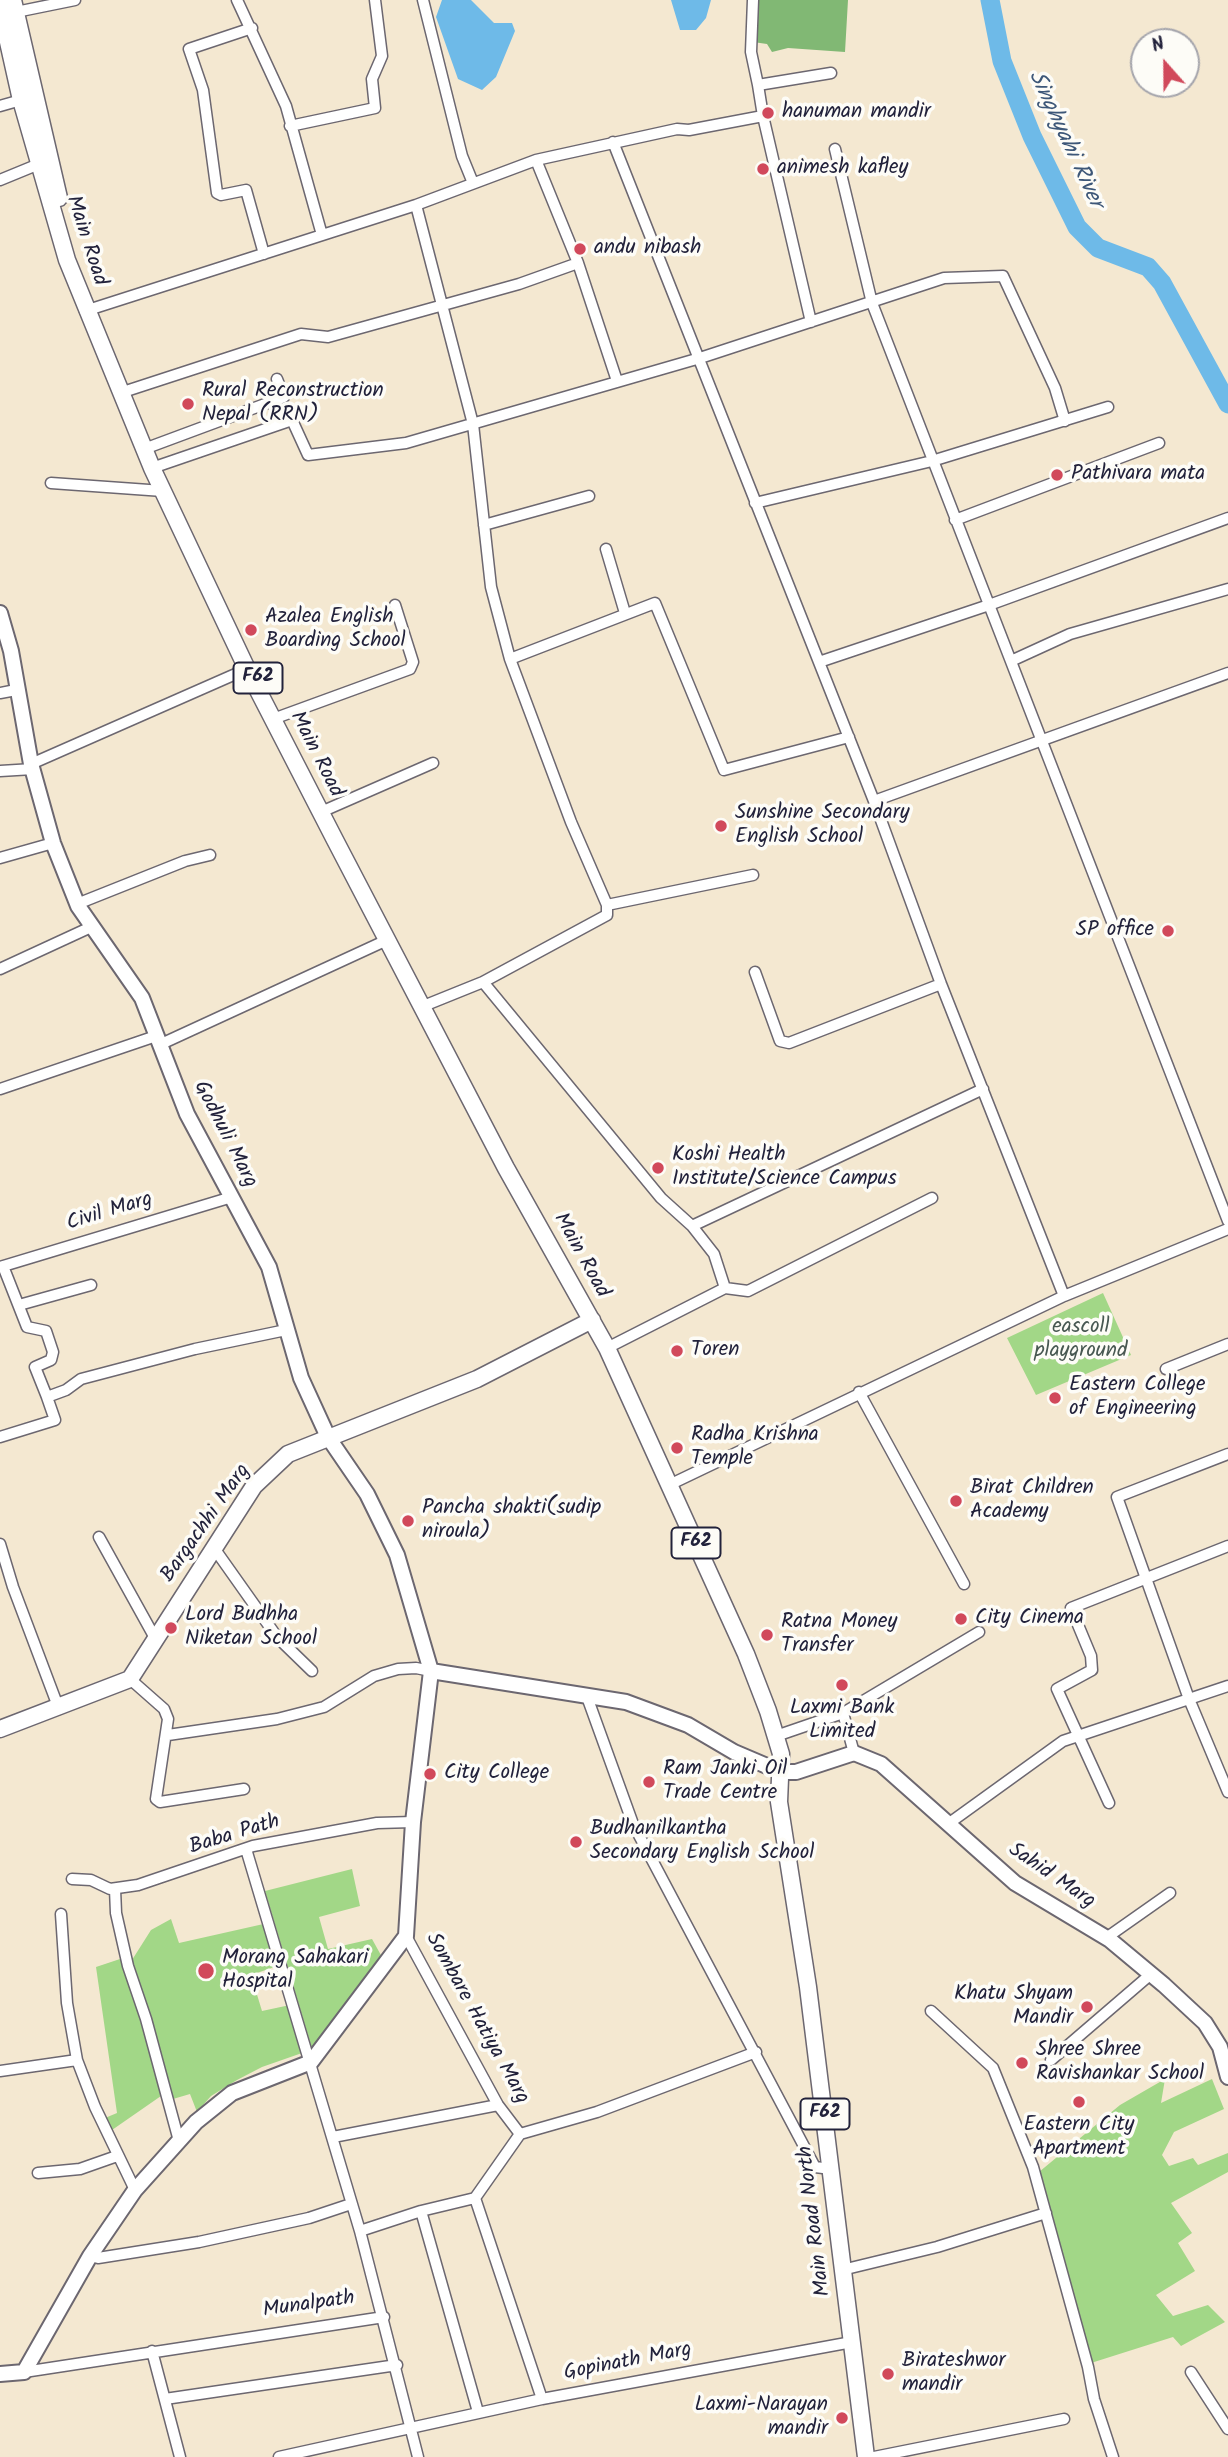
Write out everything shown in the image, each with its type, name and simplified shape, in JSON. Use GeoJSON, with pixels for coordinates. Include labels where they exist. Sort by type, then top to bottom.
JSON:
{"type":"FeatureCollection","features":[{"type":"Feature","properties":{"kind":"main road","name":"Main Road"},"geometry":{"type":"LineString","coordinates":[[7,9],[21,100],[39,164],[88,310],[163,491],[247,668],[276,718]]}},
{"type":"Feature","properties":{"kind":"main road","name":"Main Road"},"geometry":{"type":"LineString","coordinates":[[7,9],[88,310]]}},
{"type":"Feature","properties":{"kind":"main road","name":"Main Road"},"geometry":{"type":"LineString","coordinates":[[154,467],[276,718],[424,1006],[592,1320]]}},
{"type":"Feature","properties":{"kind":"main road","name":"Godhuli Marg"},"geometry":{"type":"LineString","coordinates":[[0,615],[10,651],[32,766],[52,843],[77,904],[142,999],[187,1114],[269,1267],[301,1378],[328,1437],[388,1532],[431,1671]]}},
{"type":"Feature","properties":{"kind":"main road","name":"Main Road"},"geometry":{"type":"LineString","coordinates":[[324,811],[387,940],[424,1006]]}},
{"type":"Feature","properties":{"kind":"main road","name":"F62"},"geometry":{"type":"LineString","coordinates":[[592,1320],[746,1654],[776,1736],[781,1754],[781,1772]]}},
{"type":"Feature","properties":{"kind":"main road","name":"Bargachhi Marg"},"geometry":{"type":"LineString","coordinates":[[131,1679],[254,1486],[288,1454],[477,1379],[592,1320]]}},
{"type":"Feature","properties":{"kind":"main road"},"geometry":{"type":"LineString","coordinates":[[431,1671],[626,1702],[688,1724],[734,1752],[781,1772],[796,1772],[854,1753]]}},
{"type":"Feature","properties":{"kind":"main road","name":"Sombare Hatiya Marg"},"geometry":{"type":"LineString","coordinates":[[406,1936],[413,1822],[431,1671]]}},
{"type":"Feature","properties":{"kind":"main road"},"geometry":{"type":"LineString","coordinates":[[0,1730],[131,1679]]}},
{"type":"Feature","properties":{"kind":"main road","name":"Sahid Marg"},"geometry":{"type":"LineString","coordinates":[[854,1753],[880,1764],[1015,1883],[1106,1938],[1151,1974],[1205,2023],[1224,2046],[1228,2077]]}},
{"type":"Feature","properties":{"kind":"main road","name":"Main Road North"},"geometry":{"type":"LineString","coordinates":[[781,1772],[780,1815],[808,1987],[866,2457]]}},
{"type":"Feature","properties":{"kind":"main road"},"geometry":{"type":"LineString","coordinates":[[24,2372],[90,2256],[135,2190],[195,2122],[232,2093],[312,2062],[406,1936]]}},
{"type":"Feature","properties":{"kind":"main road","name":"Munalpath"},"geometry":{"type":"LineString","coordinates":[[0,2374],[24,2372]]}},
{"type":"Feature","properties":{"kind":"street"},"geometry":{"type":"LineString","coordinates":[[7,9],[75,0]]}},
{"type":"Feature","properties":{"kind":"street"},"geometry":{"type":"LineString","coordinates":[[237,0],[277,80],[322,235]]}},
{"type":"Feature","properties":{"kind":"street"},"geometry":{"type":"LineString","coordinates":[[290,126],[374,108],[372,79],[382,56],[375,0]]}},
{"type":"Feature","properties":{"kind":"street"},"geometry":{"type":"LineString","coordinates":[[424,0],[462,156],[473,183]]}},
{"type":"Feature","properties":{"kind":"street"},"geometry":{"type":"LineString","coordinates":[[752,0],[751,52],[763,116],[811,322]]}},
{"type":"Feature","properties":{"kind":"street"},"geometry":{"type":"LineString","coordinates":[[252,28],[189,49],[203,90],[217,193],[221,195],[247,191],[264,254]]}},
{"type":"Feature","properties":{"kind":"street"},"geometry":{"type":"LineString","coordinates":[[758,85],[831,73]]}},
{"type":"Feature","properties":{"kind":"street"},"geometry":{"type":"LineString","coordinates":[[0,106],[21,100]]}},
{"type":"Feature","properties":{"kind":"street"},"geometry":{"type":"LineString","coordinates":[[88,310],[416,205],[536,160],[613,142],[763,116]]}},
{"type":"Feature","properties":{"kind":"street"},"geometry":{"type":"LineString","coordinates":[[613,142],[849,737],[1064,1296]]}},
{"type":"Feature","properties":{"kind":"street"},"geometry":{"type":"LineString","coordinates":[[835,149],[872,303],[1228,1221]]}},
{"type":"Feature","properties":{"kind":"street"},"geometry":{"type":"LineString","coordinates":[[536,160],[578,263],[617,381]]}},
{"type":"Feature","properties":{"kind":"street"},"geometry":{"type":"LineString","coordinates":[[0,180],[39,164]]}},
{"type":"Feature","properties":{"kind":"street"},"geometry":{"type":"LineString","coordinates":[[416,205],[473,424],[491,587],[510,659],[571,822],[607,905],[607,915],[483,982],[424,1006]]}},
{"type":"Feature","properties":{"kind":"street"},"geometry":{"type":"LineString","coordinates":[[123,392],[301,334],[328,337],[519,284],[578,263]]}},
{"type":"Feature","properties":{"kind":"street"},"geometry":{"type":"LineString","coordinates":[[154,467],[292,420],[295,422],[304,452],[311,455],[406,443],[700,358],[944,278],[1003,276],[1055,388],[1065,421]]}},
{"type":"Feature","properties":{"kind":"street"},"geometry":{"type":"LineString","coordinates":[[146,448],[284,397],[277,379]]}},
{"type":"Feature","properties":{"kind":"street"},"geometry":{"type":"LineString","coordinates":[[755,503],[932,461],[1108,407]]}},
{"type":"Feature","properties":{"kind":"street"},"geometry":{"type":"LineString","coordinates":[[955,520],[1159,443]]}},
{"type":"Feature","properties":{"kind":"street"},"geometry":{"type":"LineString","coordinates":[[51,483],[163,491]]}},
{"type":"Feature","properties":{"kind":"street"},"geometry":{"type":"LineString","coordinates":[[484,525],[589,496]]}},
{"type":"Feature","properties":{"kind":"street"},"geometry":{"type":"LineString","coordinates":[[819,662],[989,605],[1228,518]]}},
{"type":"Feature","properties":{"kind":"street"},"geometry":{"type":"LineString","coordinates":[[606,548],[625,613]]}},
{"type":"Feature","properties":{"kind":"street"},"geometry":{"type":"LineString","coordinates":[[1011,661],[1070,634],[1228,589]]}},
{"type":"Feature","properties":{"kind":"street"},"geometry":{"type":"LineString","coordinates":[[510,659],[655,603],[724,771],[849,737]]}},
{"type":"Feature","properties":{"kind":"street"},"geometry":{"type":"LineString","coordinates":[[276,718],[410,668],[413,662],[395,605]]}},
{"type":"Feature","properties":{"kind":"street"},"geometry":{"type":"LineString","coordinates":[[0,771],[32,766],[247,668]]}},
{"type":"Feature","properties":{"kind":"street"},"geometry":{"type":"LineString","coordinates":[[874,801],[1228,673]]}},
{"type":"Feature","properties":{"kind":"street"},"geometry":{"type":"LineString","coordinates":[[0,693],[16,691]]}},
{"type":"Feature","properties":{"kind":"street"},"geometry":{"type":"LineString","coordinates":[[324,811],[433,763]]}},
{"type":"Feature","properties":{"kind":"street"},"geometry":{"type":"LineString","coordinates":[[0,858],[52,843]]}},
{"type":"Feature","properties":{"kind":"street"},"geometry":{"type":"LineString","coordinates":[[77,904],[185,861],[210,855]]}},
{"type":"Feature","properties":{"kind":"street"},"geometry":{"type":"LineString","coordinates":[[607,905],[753,875]]}},
{"type":"Feature","properties":{"kind":"street"},"geometry":{"type":"LineString","coordinates":[[0,969],[91,927]]}},
{"type":"Feature","properties":{"kind":"street"},"geometry":{"type":"LineString","coordinates":[[0,1089],[158,1041],[387,940]]}},
{"type":"Feature","properties":{"kind":"street"},"geometry":{"type":"LineString","coordinates":[[755,972],[780,1041],[789,1043],[942,984]]}},
{"type":"Feature","properties":{"kind":"street"},"geometry":{"type":"LineString","coordinates":[[483,982],[661,1198],[692,1226],[715,1254],[725,1289]]}},
{"type":"Feature","properties":{"kind":"street"},"geometry":{"type":"LineString","coordinates":[[692,1226],[983,1089]]}},
{"type":"Feature","properties":{"kind":"street","name":"Civil Marg"},"geometry":{"type":"LineString","coordinates":[[1,1266],[232,1197]]}},
{"type":"Feature","properties":{"kind":"street"},"geometry":{"type":"LineString","coordinates":[[607,1349],[725,1289],[748,1291],[932,1198]]}},
{"type":"Feature","properties":{"kind":"street"},"geometry":{"type":"LineString","coordinates":[[669,1485],[1064,1296],[1228,1228]]}},
{"type":"Feature","properties":{"kind":"street"},"geometry":{"type":"LineString","coordinates":[[0,1437],[55,1420],[35,1367],[51,1360],[53,1352],[46,1331],[26,1327],[1,1266]]}},
{"type":"Feature","properties":{"kind":"street"},"geometry":{"type":"LineString","coordinates":[[19,1305],[90,1285]]}},
{"type":"Feature","properties":{"kind":"street"},"geometry":{"type":"LineString","coordinates":[[47,1397],[66,1390],[81,1379],[195,1349],[286,1330]]}},
{"type":"Feature","properties":{"kind":"street"},"geometry":{"type":"LineString","coordinates":[[1166,1369],[1228,1345]]}},
{"type":"Feature","properties":{"kind":"street"},"geometry":{"type":"LineString","coordinates":[[859,1392],[964,1584]]}},
{"type":"Feature","properties":{"kind":"street"},"geometry":{"type":"LineString","coordinates":[[1228,1454],[1117,1497],[1189,1699],[1228,1791]]}},
{"type":"Feature","properties":{"kind":"street"},"geometry":{"type":"LineString","coordinates":[[99,1537],[155,1638]]}},
{"type":"Feature","properties":{"kind":"street"},"geometry":{"type":"LineString","coordinates":[[0,1544],[13,1587],[59,1709]]}},
{"type":"Feature","properties":{"kind":"street"},"geometry":{"type":"LineString","coordinates":[[1109,1803],[1057,1689],[1092,1670],[1091,1656],[1071,1608],[1228,1546]]}},
{"type":"Feature","properties":{"kind":"street"},"geometry":{"type":"LineString","coordinates":[[214,1548],[277,1637],[312,1671]]}},
{"type":"Feature","properties":{"kind":"street"},"geometry":{"type":"LineString","coordinates":[[776,1736],[843,1713],[979,1632]]}},
{"type":"Feature","properties":{"kind":"street"},"geometry":{"type":"LineString","coordinates":[[168,1735],[277,1719],[324,1707],[374,1676],[398,1669],[431,1671]]}},
{"type":"Feature","properties":{"kind":"street"},"geometry":{"type":"LineString","coordinates":[[131,1679],[164,1709],[168,1735],[155,1795],[160,1802],[244,1789]]}},
{"type":"Feature","properties":{"kind":"street"},"geometry":{"type":"LineString","coordinates":[[948,1824],[1051,1748],[1079,1735],[1228,1686]]}},
{"type":"Feature","properties":{"kind":"street"},"geometry":{"type":"LineString","coordinates":[[586,1694],[634,1824],[815,2167],[831,2169]]}},
{"type":"Feature","properties":{"kind":"street"},"geometry":{"type":"LineString","coordinates":[[843,1713],[854,1753]]}},
{"type":"Feature","properties":{"kind":"street","name":"Baba Path"},"geometry":{"type":"LineString","coordinates":[[72,1879],[91,1880],[115,1889],[164,1878],[246,1849],[331,1830],[413,1822]]}},
{"type":"Feature","properties":{"kind":"street","name":"Munalpath"},"geometry":{"type":"LineString","coordinates":[[24,2372],[384,2317],[312,2062],[246,1849]]}},
{"type":"Feature","properties":{"kind":"street"},"geometry":{"type":"LineString","coordinates":[[115,1889],[116,1913],[128,1966],[146,2019],[179,2141]]}},
{"type":"Feature","properties":{"kind":"street"},"geometry":{"type":"LineString","coordinates":[[1106,1938],[1170,1894]]}},
{"type":"Feature","properties":{"kind":"street"},"geometry":{"type":"LineString","coordinates":[[61,1914],[67,2003],[77,2060],[117,2156],[135,2190]]}},
{"type":"Feature","properties":{"kind":"street","name":"Sombare Hatiya Marg"},"geometry":{"type":"LineString","coordinates":[[406,1936],[498,2105],[520,2134],[597,2112],[756,2052]]}},
{"type":"Feature","properties":{"kind":"street"},"geometry":{"type":"LineString","coordinates":[[1051,2060],[1151,1974]]}},
{"type":"Feature","properties":{"kind":"street"},"geometry":{"type":"LineString","coordinates":[[931,2011],[993,2068],[1033,2167],[1088,2367],[1094,2399],[1113,2457]]}},
{"type":"Feature","properties":{"kind":"street"},"geometry":{"type":"LineString","coordinates":[[0,2071],[77,2060]]}},
{"type":"Feature","properties":{"kind":"street"},"geometry":{"type":"LineString","coordinates":[[333,2137],[498,2105]]}},
{"type":"Feature","properties":{"kind":"street"},"geometry":{"type":"LineString","coordinates":[[360,2231],[421,2211],[475,2198],[520,2134]]}},
{"type":"Feature","properties":{"kind":"street"},"geometry":{"type":"LineString","coordinates":[[38,2173],[80,2169],[117,2156]]}},
{"type":"Feature","properties":{"kind":"street"},"geometry":{"type":"LineString","coordinates":[[475,2198],[542,2399]]}},
{"type":"Feature","properties":{"kind":"street"},"geometry":{"type":"LineString","coordinates":[[90,2256],[98,2258],[199,2242],[309,2218],[351,2204]]}},
{"type":"Feature","properties":{"kind":"street"},"geometry":{"type":"LineString","coordinates":[[421,2211],[478,2413]]}},
{"type":"Feature","properties":{"kind":"street"},"geometry":{"type":"LineString","coordinates":[[842,2270],[937,2248],[1046,2213]]}},
{"type":"Feature","properties":{"kind":"street"},"geometry":{"type":"LineString","coordinates":[[384,2317],[418,2457]]}},
{"type":"Feature","properties":{"kind":"street","name":"Gopinath Marg"},"geometry":{"type":"LineString","coordinates":[[279,2457],[542,2399],[852,2342]]}},
{"type":"Feature","properties":{"kind":"street"},"geometry":{"type":"LineString","coordinates":[[152,2351],[180,2457]]}},
{"type":"Feature","properties":{"kind":"street"},"geometry":{"type":"LineString","coordinates":[[165,2399],[397,2365]]}},
{"type":"Feature","properties":{"kind":"street"},"geometry":{"type":"LineString","coordinates":[[1191,2372],[1228,2429]]}},
{"type":"Feature","properties":{"kind":"street"},"geometry":{"type":"LineString","coordinates":[[874,2457],[1063,2419]]}},
{"type":"Feature","properties":{"kind":"green space"},"geometry":{"type":"Polygon","coordinates":[[[755,0],[848,0],[845,52],[788,48],[772,52],[767,44],[753,42],[755,0]]]}},
{"type":"Feature","properties":{"kind":"green space","name":"eascoll playground"},"geometry":{"type":"Polygon","coordinates":[[[1103,1293],[1131,1355],[1036,1395],[1007,1338],[1103,1293]]]}},
{"type":"Feature","properties":{"kind":"green space"},"geometry":{"type":"Polygon","coordinates":[[[352,1869],[360,1906],[319,1917],[328,1949],[372,1939],[382,1957],[312,2049],[265,1891],[352,1869]]]}},
{"type":"Feature","properties":{"kind":"green space"},"geometry":{"type":"Polygon","coordinates":[[[171,1919],[179,1943],[268,1923],[280,1965],[251,1975],[262,2011],[290,2005],[302,2053],[262,2067],[237,2080],[211,2096],[197,2112],[190,2094],[173,2099],[132,1960],[151,1930],[171,1919]]]}},
{"type":"Feature","properties":{"kind":"green space"},"geometry":{"type":"Polygon","coordinates":[[[123,1958],[161,2096],[112,2130],[105,2118],[117,2113],[96,1967],[123,1958]]]}},
{"type":"Feature","properties":{"kind":"green space"},"geometry":{"type":"Polygon","coordinates":[[[1165,2079],[1161,2103],[1212,2079],[1224,2109],[1174,2132],[1162,2155],[1169,2166],[1193,2158],[1198,2165],[1228,2153],[1228,2172],[1171,2203],[1192,2233],[1178,2243],[1195,2271],[1156,2295],[1173,2316],[1208,2305],[1225,2322],[1181,2346],[1173,2337],[1091,2363],[1039,2172],[1120,2105],[1165,2079]]]}},
{"type":"Feature","properties":{"kind":"water"},"geometry":{"type":"Polygon","coordinates":[[[442,0],[471,0],[494,23],[512,23],[515,31],[496,77],[482,90],[458,79],[436,17],[442,0]]]}},
{"type":"Feature","properties":{"kind":"water"},"geometry":{"type":"Polygon","coordinates":[[[671,0],[711,0],[706,18],[696,30],[680,30],[671,0]]]}},
{"type":"Feature","properties":{"kind":"waterway","name":"Singhyahi River"},"geometry":{"type":"LineString","coordinates":[[990,0],[1002,61],[1032,136],[1077,227],[1098,248],[1148,267],[1162,283],[1228,404]]}},
{"type":"Feature","properties":{"kind":"place","name":"hanuman mandir"},"geometry":{"type":"Point","coordinates":[768,113]}},
{"type":"Feature","properties":{"kind":"place","name":"animesh kafley"},"geometry":{"type":"Point","coordinates":[763,169]}},
{"type":"Feature","properties":{"kind":"place","name":"andu nibash"},"geometry":{"type":"Point","coordinates":[580,249]}},
{"type":"Feature","properties":{"kind":"place","name":"Rural Reconstruction Nepal (RRN)"},"geometry":{"type":"Point","coordinates":[188,404]}},
{"type":"Feature","properties":{"kind":"place","name":"Pathivara mata"},"geometry":{"type":"Point","coordinates":[1057,475]}},
{"type":"Feature","properties":{"kind":"place","name":"Azalea English Boarding School"},"geometry":{"type":"Point","coordinates":[251,630]}},
{"type":"Feature","properties":{"kind":"place","name":"Sunshine Secondary English School"},"geometry":{"type":"Point","coordinates":[721,826]}},
{"type":"Feature","properties":{"kind":"place","name":"SP office"},"geometry":{"type":"Point","coordinates":[1168,931]}},
{"type":"Feature","properties":{"kind":"place","name":"Koshi Health Institute/Science Campus"},"geometry":{"type":"Point","coordinates":[658,1168]}},
{"type":"Feature","properties":{"kind":"place","name":"Toren"},"geometry":{"type":"Point","coordinates":[677,1351]}},
{"type":"Feature","properties":{"kind":"place","name":"Eastern College of Engineering"},"geometry":{"type":"Point","coordinates":[1055,1398]}},
{"type":"Feature","properties":{"kind":"place","name":"Radha Krishna Temple"},"geometry":{"type":"Point","coordinates":[677,1448]}},
{"type":"Feature","properties":{"kind":"place","name":"Birat Children Academy"},"geometry":{"type":"Point","coordinates":[956,1501]}},
{"type":"Feature","properties":{"kind":"place","name":"Pancha shakti(sudip niroula)"},"geometry":{"type":"Point","coordinates":[408,1521]}},
{"type":"Feature","properties":{"kind":"place","name":"City Cinema"},"geometry":{"type":"Point","coordinates":[961,1619]}},
{"type":"Feature","properties":{"kind":"place","name":"Lord Budhha Niketan School"},"geometry":{"type":"Point","coordinates":[171,1628]}},
{"type":"Feature","properties":{"kind":"place","name":"Ratna Money Transfer"},"geometry":{"type":"Point","coordinates":[767,1635]}},
{"type":"Feature","properties":{"kind":"place","name":"Laxmi Bank Limited"},"geometry":{"type":"Point","coordinates":[842,1685]}},
{"type":"Feature","properties":{"kind":"place","name":"City College"},"geometry":{"type":"Point","coordinates":[430,1774]}},
{"type":"Feature","properties":{"kind":"place","name":"Ram Janki Oil Trade Centre"},"geometry":{"type":"Point","coordinates":[649,1782]}},
{"type":"Feature","properties":{"kind":"place","name":"Budhanilkantha Secondary English School"},"geometry":{"type":"Point","coordinates":[576,1842]}},
{"type":"Feature","properties":{"kind":"place","name":"Morang Sahakari Hospital"},"geometry":{"type":"Point","coordinates":[206,1971]}},
{"type":"Feature","properties":{"kind":"place","name":"Khatu Shyam Mandir"},"geometry":{"type":"Point","coordinates":[1087,2007]}},
{"type":"Feature","properties":{"kind":"place","name":"Shree Shree Ravishankar School"},"geometry":{"type":"Point","coordinates":[1022,2063]}},
{"type":"Feature","properties":{"kind":"place","name":"Eastern City Apartment"},"geometry":{"type":"Point","coordinates":[1079,2102]}},
{"type":"Feature","properties":{"kind":"place","name":"Birateshwor mandir"},"geometry":{"type":"Point","coordinates":[888,2374]}},
{"type":"Feature","properties":{"kind":"place","name":"Laxmi-Narayan mandir"},"geometry":{"type":"Point","coordinates":[842,2418]}}]}
